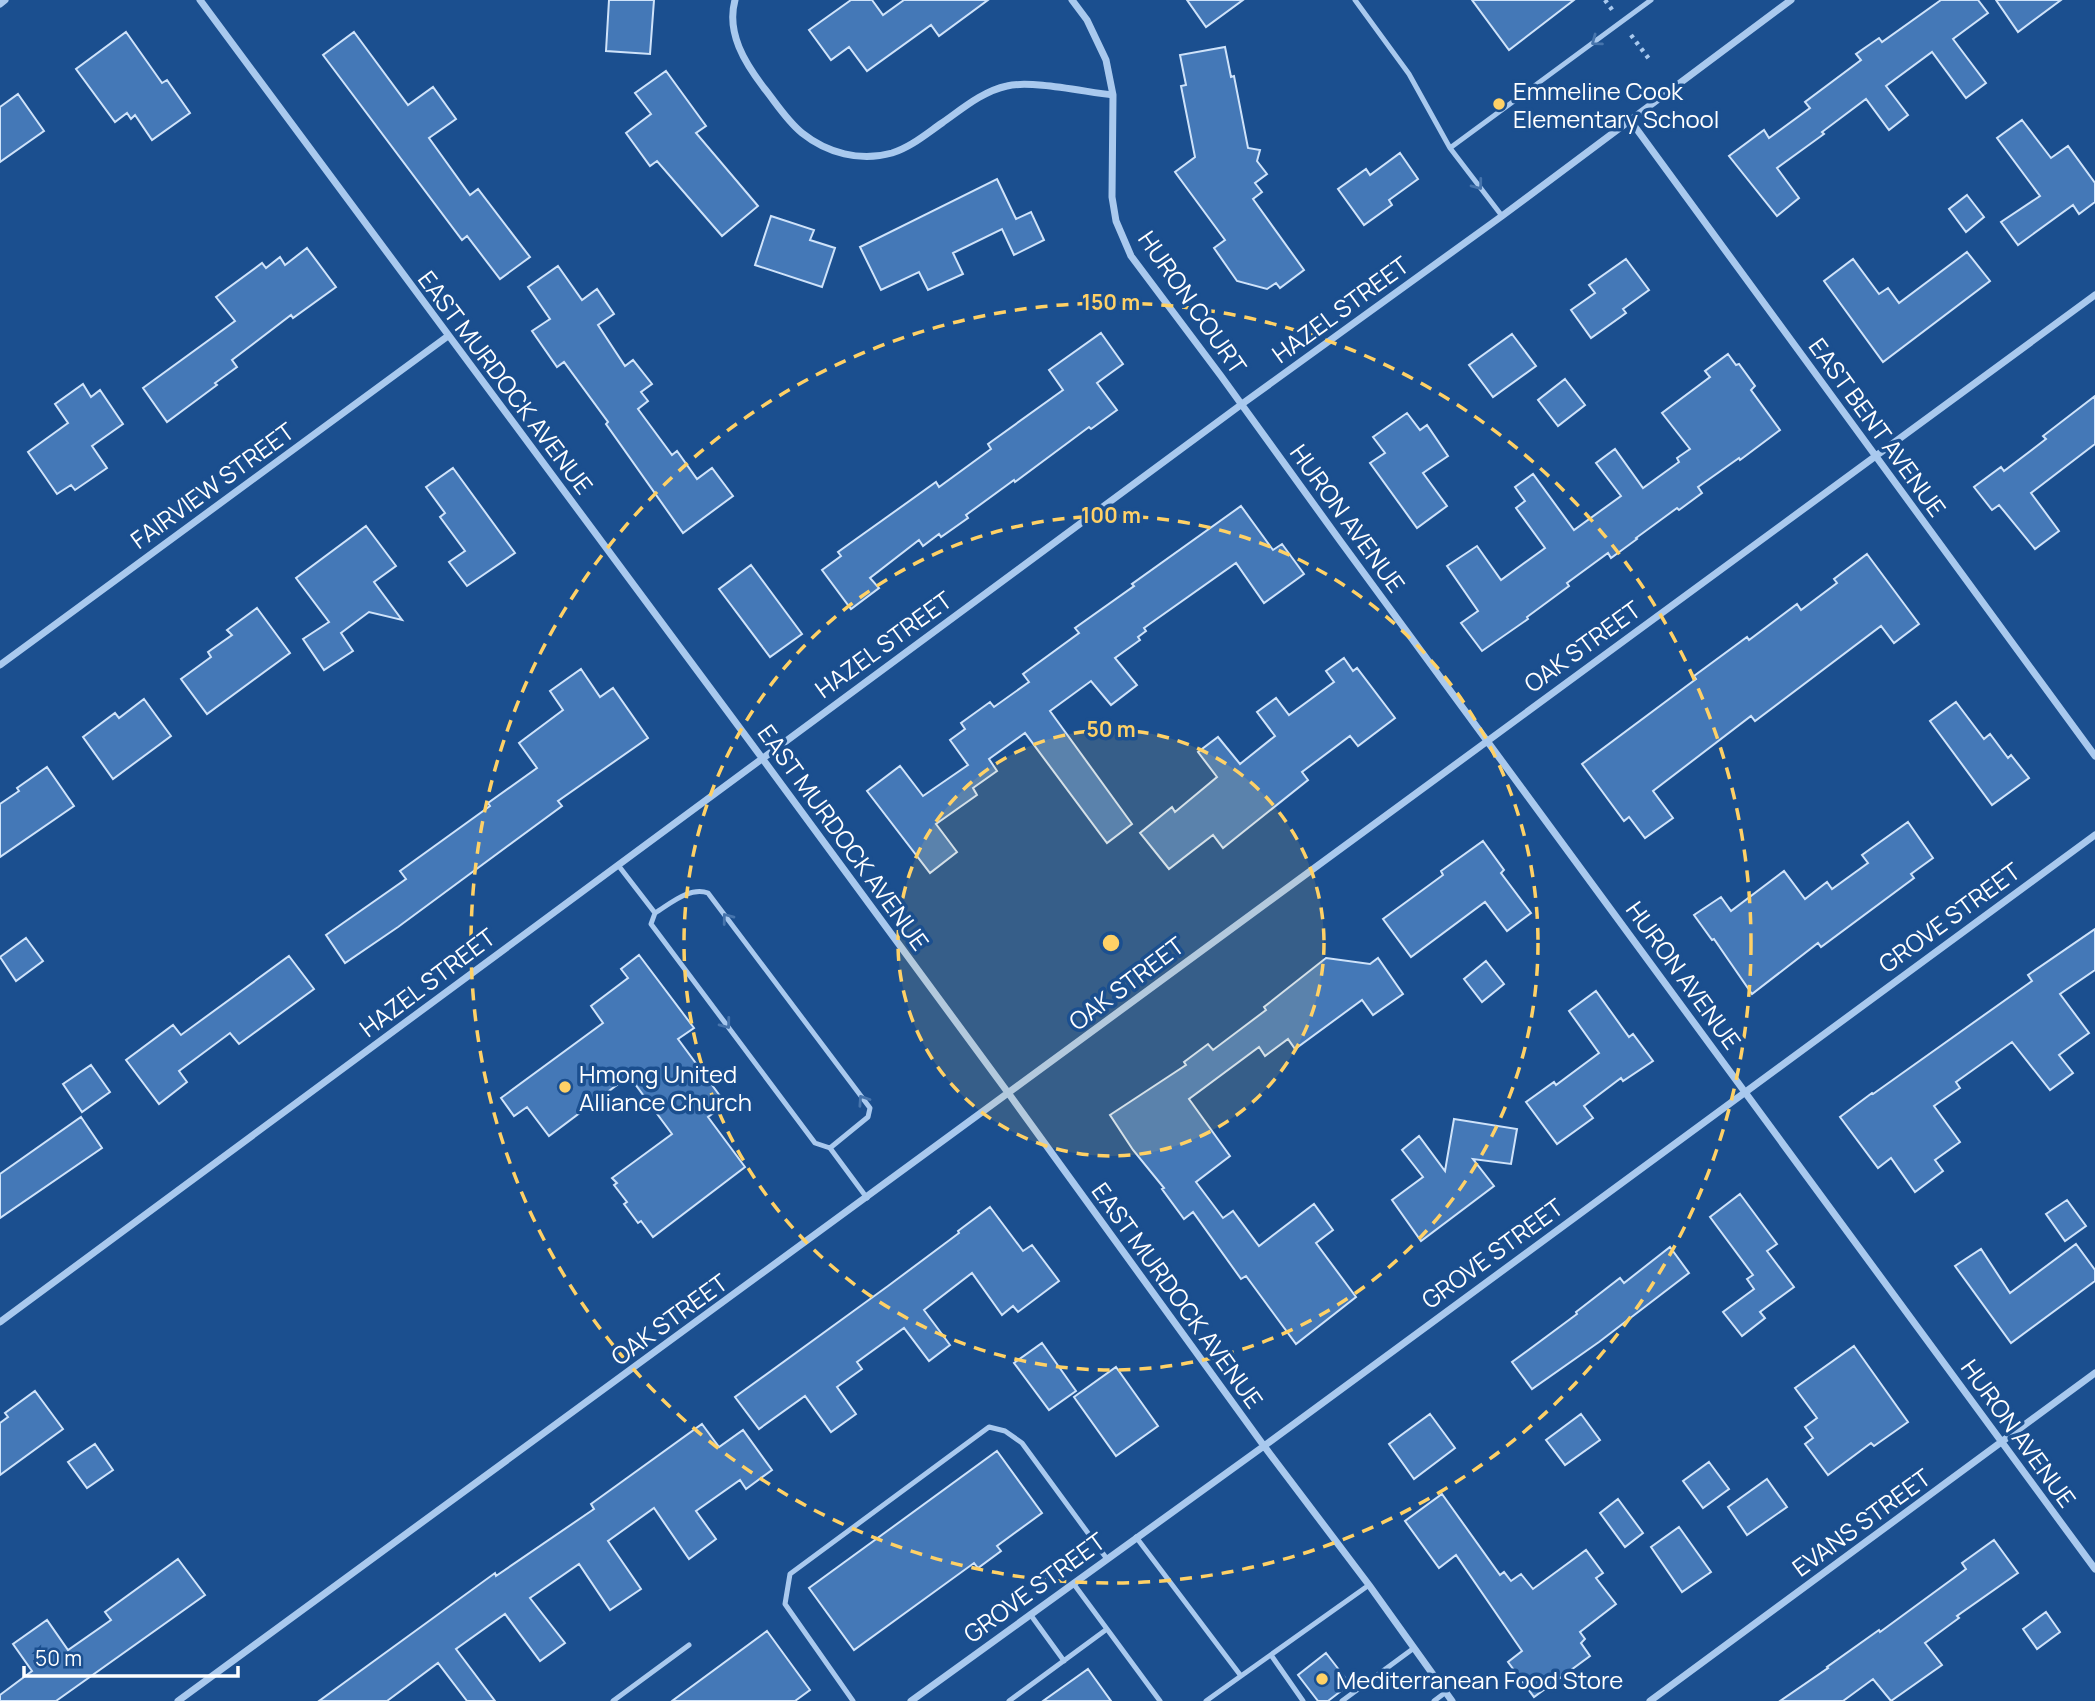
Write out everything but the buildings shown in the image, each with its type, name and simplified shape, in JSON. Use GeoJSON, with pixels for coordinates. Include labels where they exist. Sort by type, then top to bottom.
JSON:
{"type":"FeatureCollection","features":[{"type":"Feature","properties":{"kind":"street"},"geometry":{"type":"LineString","coordinates":[[0,4],[5,0]]}},
{"type":"Feature","properties":{"kind":"street","name":"EAST MURDOCK AVENUE"},"geometry":{"type":"LineString","coordinates":[[200,0],[762,758],[1452,1701]]}},
{"type":"Feature","properties":{"kind":"street"},"geometry":{"type":"LineString","coordinates":[[735,0],[734,26],[738,45],[747,65],[801,132],[844,156],[866,157],[901,149],[987,93],[1008,85],[1030,84],[1113,95]]}},
{"type":"Feature","properties":{"kind":"street","name":"HURON COURT"},"geometry":{"type":"LineString","coordinates":[[1072,0],[1087,20],[1105,60],[1113,95],[1112,197],[1116,221],[1123,239],[1131,256],[1242,404]]}},
{"type":"Feature","properties":{"kind":"street","name":"HAZEL STREET"},"geometry":{"type":"LineString","coordinates":[[0,1322],[1242,404],[1502,216],[1791,0]]}},
{"type":"Feature","properties":{"kind":"street","name":"EAST BENT AVENUE"},"geometry":{"type":"LineString","coordinates":[[1630,120],[2095,756]]}},
{"type":"Feature","properties":{"kind":"street","name":"OAK STREET"},"geometry":{"type":"LineString","coordinates":[[178,1701],[2095,295]]}},
{"type":"Feature","properties":{"kind":"street","name":"FAIRVIEW STREET"},"geometry":{"type":"LineString","coordinates":[[0,665],[448,336]]}},
{"type":"Feature","properties":{"kind":"street","name":"HURON AVENUE"},"geometry":{"type":"LineString","coordinates":[[1242,404],[2095,1569]]}},
{"type":"Feature","properties":{"kind":"street","name":"GROVE STREET"},"geometry":{"type":"LineString","coordinates":[[911,1701],[1264,1446],[2095,835]]}},
{"type":"Feature","properties":{"kind":"street","name":"EVANS STREET"},"geometry":{"type":"LineString","coordinates":[[1650,1701],[2095,1374]]}},
{"type":"Feature","properties":{"kind":"lane"},"geometry":{"type":"LineString","coordinates":[[1354,0],[1409,74],[1450,148],[1502,216]]}},
{"type":"Feature","properties":{"kind":"lane"},"geometry":{"type":"LineString","coordinates":[[1450,148],[1651,0]]}},
{"type":"Feature","properties":{"kind":"lane"},"geometry":{"type":"LineString","coordinates":[[618,864],[654,913]]}},
{"type":"Feature","properties":{"kind":"lane"},"geometry":{"type":"LineString","coordinates":[[830,1148],[868,1117],[870,1108],[708,893],[692,892],[654,913],[651,924],[659,935],[815,1143],[830,1148],[867,1198]]}},
{"type":"Feature","properties":{"kind":"lane"},"geometry":{"type":"LineString","coordinates":[[853,1701],[785,1604],[790,1574],[989,1427],[1005,1431],[1022,1443],[1107,1559]]}},
{"type":"Feature","properties":{"kind":"lane"},"geometry":{"type":"LineString","coordinates":[[1136,1537],[1241,1676]]}},
{"type":"Feature","properties":{"kind":"lane"},"geometry":{"type":"LineString","coordinates":[[1073,1583],[1160,1701]]}},
{"type":"Feature","properties":{"kind":"lane"},"geometry":{"type":"LineString","coordinates":[[1206,1701],[1368,1585]]}},
{"type":"Feature","properties":{"kind":"lane"},"geometry":{"type":"LineString","coordinates":[[1030,1614],[1064,1661]]}},
{"type":"Feature","properties":{"kind":"lane"},"geometry":{"type":"LineString","coordinates":[[1009,1701],[1107,1629]]}},
{"type":"Feature","properties":{"kind":"lane"},"geometry":{"type":"LineString","coordinates":[[613,1701],[689,1645]]}},
{"type":"Feature","properties":{"kind":"lane"},"geometry":{"type":"LineString","coordinates":[[1342,1701],[1413,1648]]}},
{"type":"Feature","properties":{"kind":"lane"},"geometry":{"type":"LineString","coordinates":[[1270,1655],[1303,1701]]}},
{"type":"Feature","properties":{"kind":"lane"},"geometry":{"type":"LineString","coordinates":[[1434,1701],[1446,1692]]}},
{"type":"Feature","properties":{"kind":"place","name":"Emmeline Cook Elementary School"},"geometry":{"type":"Point","coordinates":[1499,104]}},
{"type":"Feature","properties":{"kind":"place","name":"Hmong United Alliance Church"},"geometry":{"type":"Point","coordinates":[565,1087]}},
{"type":"Feature","properties":{"kind":"place","name":"Mediterranean Food Store"},"geometry":{"type":"Point","coordinates":[1322,1679]}}]}
